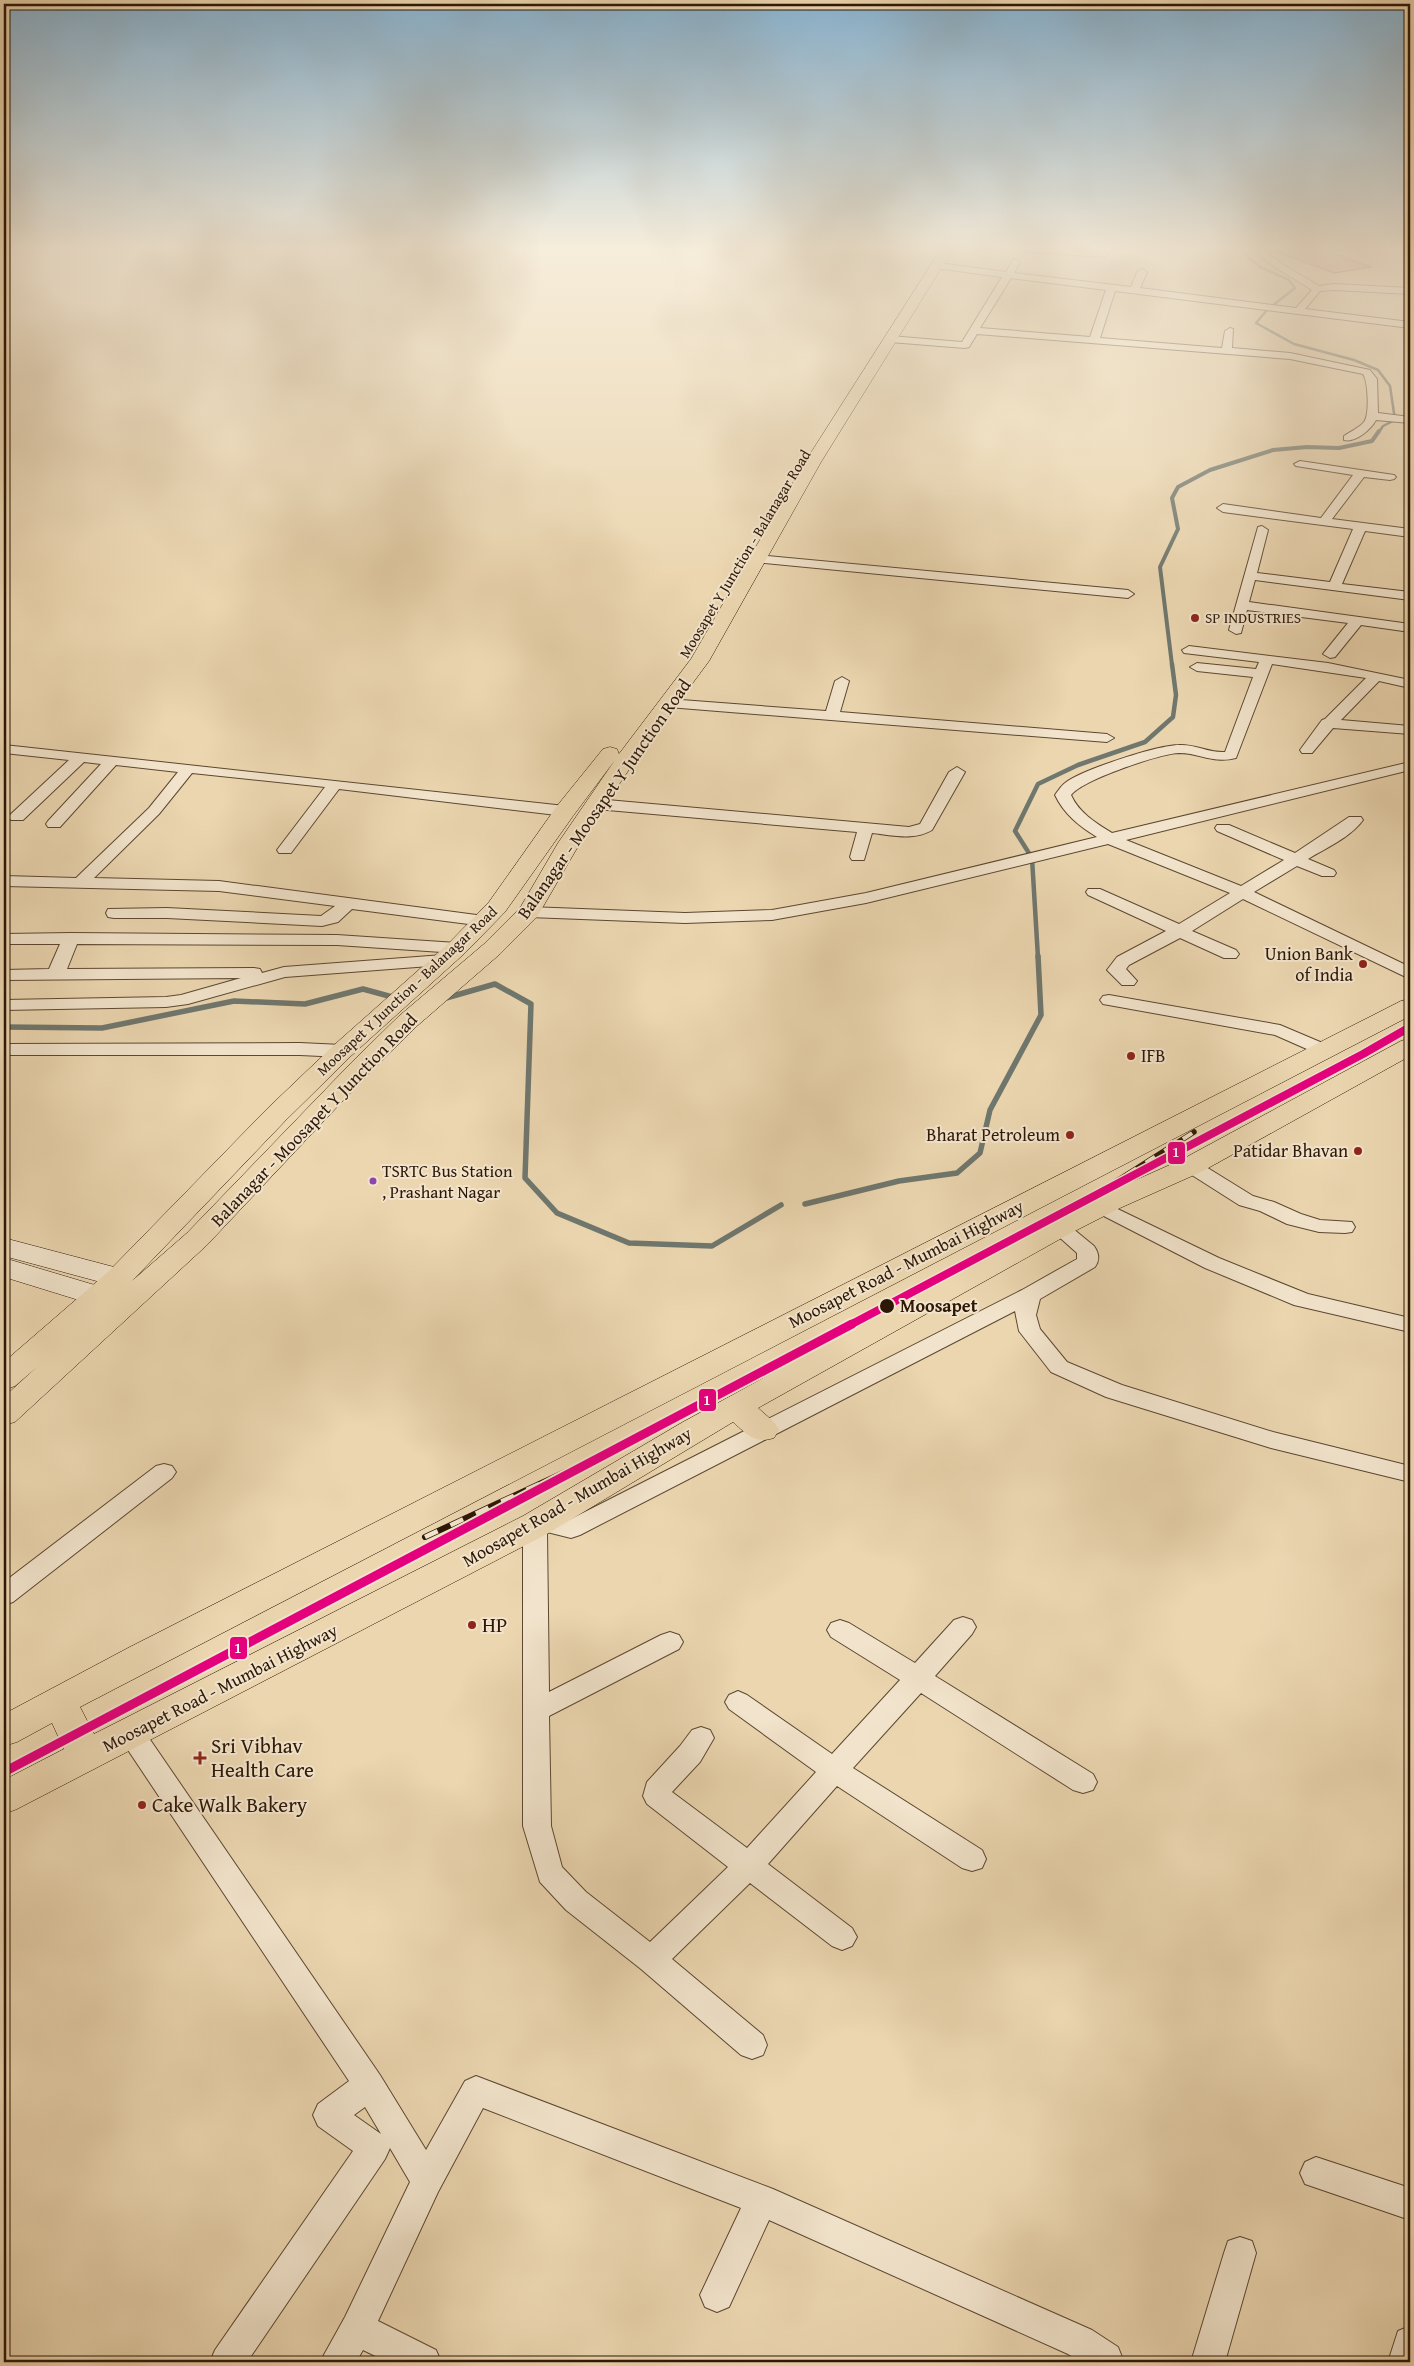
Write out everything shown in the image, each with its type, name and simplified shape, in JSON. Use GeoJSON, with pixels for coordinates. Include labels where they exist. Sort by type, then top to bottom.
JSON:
{"type":"FeatureCollection","features":[{"type":"Feature","properties":{"kind":"main road","name":"Moosapet Y Junction - Balanagar Road"},"geometry":{"type":"LineString","coordinates":[[4,1379],[108,1287],[277,1114],[342,1052],[397,1016],[444,958],[497,907],[531,862],[565,811],[653,699],[689,648],[751,550],[867,356]]}},
{"type":"Feature","properties":{"kind":"main road","name":"Balanagar - Moosapet Y Junction Road"},"geometry":{"type":"LineString","coordinates":[[4,1414],[197,1239],[343,1085],[397,1016],[466,971],[498,944],[529,912],[596,804],[700,661],[751,550],[813,462],[879,356]]}},
{"type":"Feature","properties":{"kind":"main road"},"geometry":{"type":"LineString","coordinates":[[531,862],[556,866]]}},
{"type":"Feature","properties":{"kind":"main road","name":"Moosapet Road - Mumbai Highway"},"geometry":{"type":"LineString","coordinates":[[4,1731],[1410,1006]]}},
{"type":"Feature","properties":{"kind":"main road","name":"Moosapet Road - Mumbai Highway"},"geometry":{"type":"LineString","coordinates":[[4,1798],[543,1520],[736,1407],[1059,1228],[1190,1166],[1342,1085],[1410,1046]]}},
{"type":"Feature","properties":{"kind":"main road"},"geometry":{"type":"LineString","coordinates":[[1342,1085],[1328,1068],[1318,1064],[1319,1053],[1352,1065],[1374,1066]]}},
{"type":"Feature","properties":{"kind":"main road"},"geometry":{"type":"LineString","coordinates":[[736,1407],[763,1430]]}},
{"type":"Feature","properties":{"kind":"main road"},"geometry":{"type":"LineString","coordinates":[[59,1701],[86,1756]]}},
{"type":"Feature","properties":{"kind":"street"},"geometry":{"type":"LineString","coordinates":[[1292,356],[1366,372],[1372,379],[1373,416],[1368,425],[1348,438]]}},
{"type":"Feature","properties":{"kind":"street"},"geometry":{"type":"LineString","coordinates":[[1373,416],[1410,420]]}},
{"type":"Feature","properties":{"kind":"street"},"geometry":{"type":"LineString","coordinates":[[1300,464],[1390,477]]}},
{"type":"Feature","properties":{"kind":"street"},"geometry":{"type":"LineString","coordinates":[[1324,522],[1361,473]]}},
{"type":"Feature","properties":{"kind":"street"},"geometry":{"type":"LineString","coordinates":[[1223,508],[1410,533]]}},
{"type":"Feature","properties":{"kind":"street"},"geometry":{"type":"LineString","coordinates":[[1334,587],[1360,527]]}},
{"type":"Feature","properties":{"kind":"street"},"geometry":{"type":"LineString","coordinates":[[1236,630],[1262,530]]}},
{"type":"Feature","properties":{"kind":"street"},"geometry":{"type":"LineString","coordinates":[[751,550],[1128,594]]}},
{"type":"Feature","properties":{"kind":"street"},"geometry":{"type":"LineString","coordinates":[[1250,576],[1410,596]]}},
{"type":"Feature","properties":{"kind":"street"},"geometry":{"type":"LineString","coordinates":[[1242,605],[1410,628]]}},
{"type":"Feature","properties":{"kind":"street"},"geometry":{"type":"LineString","coordinates":[[1330,654],[1357,621]]}},
{"type":"Feature","properties":{"kind":"street"},"geometry":{"type":"LineString","coordinates":[[1189,650],[1267,659],[1376,676],[1410,684]]}},
{"type":"Feature","properties":{"kind":"street"},"geometry":{"type":"LineString","coordinates":[[1267,659],[1230,755],[1223,758],[1212,757],[1192,750],[1174,748],[1108,770],[1071,786],[1063,795],[1068,806],[1085,824],[1110,839],[1241,892],[1410,974]]}},
{"type":"Feature","properties":{"kind":"street"},"geometry":{"type":"LineString","coordinates":[[1198,667],[1261,674]]}},
{"type":"Feature","properties":{"kind":"street"},"geometry":{"type":"LineString","coordinates":[[1307,750],[1327,723],[1349,705],[1376,676]]}},
{"type":"Feature","properties":{"kind":"street"},"geometry":{"type":"LineString","coordinates":[[832,716],[842,682]]}},
{"type":"Feature","properties":{"kind":"street"},"geometry":{"type":"LineString","coordinates":[[668,703],[1107,738]]}},
{"type":"Feature","properties":{"kind":"street"},"geometry":{"type":"LineString","coordinates":[[1327,723],[1410,730]]}},
{"type":"Feature","properties":{"kind":"street"},"geometry":{"type":"LineString","coordinates":[[6,751],[335,784],[565,811]]}},
{"type":"Feature","properties":{"kind":"street"},"geometry":{"type":"LineString","coordinates":[[17,817],[80,758]]}},
{"type":"Feature","properties":{"kind":"street"},"geometry":{"type":"LineString","coordinates":[[54,824],[112,761]]}},
{"type":"Feature","properties":{"kind":"street"},"geometry":{"type":"LineString","coordinates":[[529,912],[685,918],[772,914],[866,898],[1410,766]]}},
{"type":"Feature","properties":{"kind":"street"},"geometry":{"type":"LineString","coordinates":[[80,883],[154,812],[188,769]]}},
{"type":"Feature","properties":{"kind":"street"},"geometry":{"type":"LineString","coordinates":[[596,804],[920,831],[926,827],[957,772]]}},
{"type":"Feature","properties":{"kind":"street"},"geometry":{"type":"LineString","coordinates":[[285,850],[335,784]]}},
{"type":"Feature","properties":{"kind":"street"},"geometry":{"type":"LineString","coordinates":[[1128,981],[1116,970],[1123,961],[1180,931],[1340,832],[1355,820]]}},
{"type":"Feature","properties":{"kind":"street"},"geometry":{"type":"LineString","coordinates":[[858,857],[866,828]]}},
{"type":"Feature","properties":{"kind":"street"},"geometry":{"type":"LineString","coordinates":[[1224,828],[1328,873]]}},
{"type":"Feature","properties":{"kind":"street"},"geometry":{"type":"LineString","coordinates":[[4,881],[219,886],[484,920]]}},
{"type":"Feature","properties":{"kind":"street"},"geometry":{"type":"LineString","coordinates":[[1094,892],[1230,954]]}},
{"type":"Feature","properties":{"kind":"street"},"geometry":{"type":"LineString","coordinates":[[114,913],[167,913],[322,921],[332,918],[348,903]]}},
{"type":"Feature","properties":{"kind":"street"},"geometry":{"type":"LineString","coordinates":[[56,974],[71,938]]}},
{"type":"Feature","properties":{"kind":"street"},"geometry":{"type":"LineString","coordinates":[[4,939],[337,940],[444,958]]}},
{"type":"Feature","properties":{"kind":"street"},"geometry":{"type":"LineString","coordinates":[[4,975],[284,972],[444,958]]}},
{"type":"Feature","properties":{"kind":"street"},"geometry":{"type":"LineString","coordinates":[[4,1005],[166,1002],[182,1000],[284,972]]}},
{"type":"Feature","properties":{"kind":"street"},"geometry":{"type":"LineString","coordinates":[[1109,1000],[1280,1030],[1319,1053]]}},
{"type":"Feature","properties":{"kind":"street"},"geometry":{"type":"LineString","coordinates":[[4,1050],[300,1048],[342,1052]]}},
{"type":"Feature","properties":{"kind":"street"},"geometry":{"type":"LineString","coordinates":[[1190,1166],[1246,1201],[1267,1206],[1294,1219],[1319,1226],[1345,1227]]}},
{"type":"Feature","properties":{"kind":"street"},"geometry":{"type":"LineString","coordinates":[[1101,1207],[1212,1263],[1302,1300],[1410,1325]]}},
{"type":"Feature","properties":{"kind":"street"},"geometry":{"type":"LineString","coordinates":[[752,2045],[651,1960],[576,1901],[550,1873],[537,1826],[536,1710],[543,1520],[556,1526],[571,1529],[1030,1295],[1088,1262],[1087,1251],[1059,1228]]}},
{"type":"Feature","properties":{"kind":"street"},"geometry":{"type":"LineString","coordinates":[[4,1247],[108,1287]]}},
{"type":"Feature","properties":{"kind":"street"},"geometry":{"type":"LineString","coordinates":[[4,1268],[108,1287]]}},
{"type":"Feature","properties":{"kind":"street"},"geometry":{"type":"LineString","coordinates":[[1030,1295],[1024,1315],[1030,1331],[1058,1367],[1114,1391],[1271,1440],[1410,1474]]}},
{"type":"Feature","properties":{"kind":"street"},"geometry":{"type":"LineString","coordinates":[[4,1595],[164,1472]]}},
{"type":"Feature","properties":{"kind":"street"},"geometry":{"type":"LineString","coordinates":[[651,1960],[749,1865],[963,1628]]}},
{"type":"Feature","properties":{"kind":"street"},"geometry":{"type":"LineString","coordinates":[[840,1630],[1083,1782]]}},
{"type":"Feature","properties":{"kind":"street"},"geometry":{"type":"LineString","coordinates":[[536,1710],[670,1642]]}},
{"type":"Feature","properties":{"kind":"street"},"geometry":{"type":"LineString","coordinates":[[738,1702],[835,1771],[972,1859]]}},
{"type":"Feature","properties":{"kind":"street"},"geometry":{"type":"LineString","coordinates":[[132,1733],[369,2085],[427,2181]]}},
{"type":"Feature","properties":{"kind":"street"},"geometry":{"type":"LineString","coordinates":[[701,1738],[690,1754],[657,1790],[657,1796],[842,1936]]}},
{"type":"Feature","properties":{"kind":"street"},"geometry":{"type":"LineString","coordinates":[[227,2362],[374,2148],[329,2115],[369,2085]]}},
{"type":"Feature","properties":{"kind":"street"},"geometry":{"type":"LineString","coordinates":[[337,2362],[357,2329],[427,2181],[476,2091],[762,2200],[1080,2342],[1106,2359],[1107,2362]]}},
{"type":"Feature","properties":{"kind":"street"},"geometry":{"type":"LineString","coordinates":[[1316,2173],[1410,2204]]}},
{"type":"Feature","properties":{"kind":"street"},"geometry":{"type":"LineString","coordinates":[[717,2295],[762,2200]]}},
{"type":"Feature","properties":{"kind":"street"},"geometry":{"type":"LineString","coordinates":[[1208,2362],[1240,2253]]}},
{"type":"Feature","properties":{"kind":"street"},"geometry":{"type":"LineString","coordinates":[[357,2329],[424,2362]]}},
{"type":"Feature","properties":{"kind":"street"},"geometry":{"type":"LineString","coordinates":[[1405,2362],[1410,2343]]}},
{"type":"Feature","properties":{"kind":"waterway"},"geometry":{"type":"LineString","coordinates":[[1341,356],[1378,370],[1390,386],[1395,420],[1383,426],[1379,432]]}},
{"type":"Feature","properties":{"kind":"waterway"},"geometry":{"type":"LineString","coordinates":[[1172,665],[1160,567],[1178,529],[1172,498],[1178,487],[1210,470],[1273,450],[1307,447],[1339,448],[1372,441],[1379,431]]}},
{"type":"Feature","properties":{"kind":"waterway"},"geometry":{"type":"LineString","coordinates":[[1038,958],[1032,858],[1015,831],[1038,784],[1078,765],[1145,742],[1173,717],[1176,695],[1172,664]]}},
{"type":"Feature","properties":{"kind":"waterway"},"geometry":{"type":"LineString","coordinates":[[805,1204],[899,1181],[957,1173],[980,1153],[990,1110],[1041,1015],[1038,956]]}},
{"type":"Feature","properties":{"kind":"waterway"},"geometry":{"type":"LineString","coordinates":[[446,998],[495,984],[531,1004],[525,1178],[557,1213],[629,1243],[712,1246],[781,1205]]}},
{"type":"Feature","properties":{"kind":"waterway"},"geometry":{"type":"LineString","coordinates":[[4,1027],[102,1028],[234,1001],[305,1004],[363,989],[396,998]]}},
{"type":"Feature","properties":{"kind":"railway"},"geometry":{"type":"LineString","coordinates":[[1090,1198],[1194,1132]]}},
{"type":"Feature","properties":{"kind":"railway"},"geometry":{"type":"LineString","coordinates":[[425,1537],[591,1460]]}},
{"type":"Feature","properties":{"kind":"transit line","name":"1"},"geometry":{"type":"LineString","coordinates":[[4,1772],[1363,1054],[1410,1027]]}},
{"type":"Feature","properties":{"kind":"place","name":"SP INDUSTRIES"},"geometry":{"type":"Point","coordinates":[1195,618]}},
{"type":"Feature","properties":{"kind":"place","name":"Union Bank of India"},"geometry":{"type":"Point","coordinates":[1363,964]}},
{"type":"Feature","properties":{"kind":"place","name":"IFB"},"geometry":{"type":"Point","coordinates":[1131,1056]}},
{"type":"Feature","properties":{"kind":"place","name":"Bharat Petroleum"},"geometry":{"type":"Point","coordinates":[1070,1135]}},
{"type":"Feature","properties":{"kind":"place","name":"Patidar Bhavan"},"geometry":{"type":"Point","coordinates":[1358,1151]}},
{"type":"Feature","properties":{"kind":"place","name":"TSRTC Bus Station , Prashant Nagar"},"geometry":{"type":"Point","coordinates":[373,1181]}},
{"type":"Feature","properties":{"kind":"place","name":"Moosapet"},"geometry":{"type":"Point","coordinates":[887,1306]}},
{"type":"Feature","properties":{"kind":"place","name":"HP"},"geometry":{"type":"Point","coordinates":[472,1625]}},
{"type":"Feature","properties":{"kind":"place","name":"Sri Vibhav Health Care"},"geometry":{"type":"Point","coordinates":[200,1758]}},
{"type":"Feature","properties":{"kind":"place","name":"Cake Walk Bakery"},"geometry":{"type":"Point","coordinates":[142,1805]}}]}
